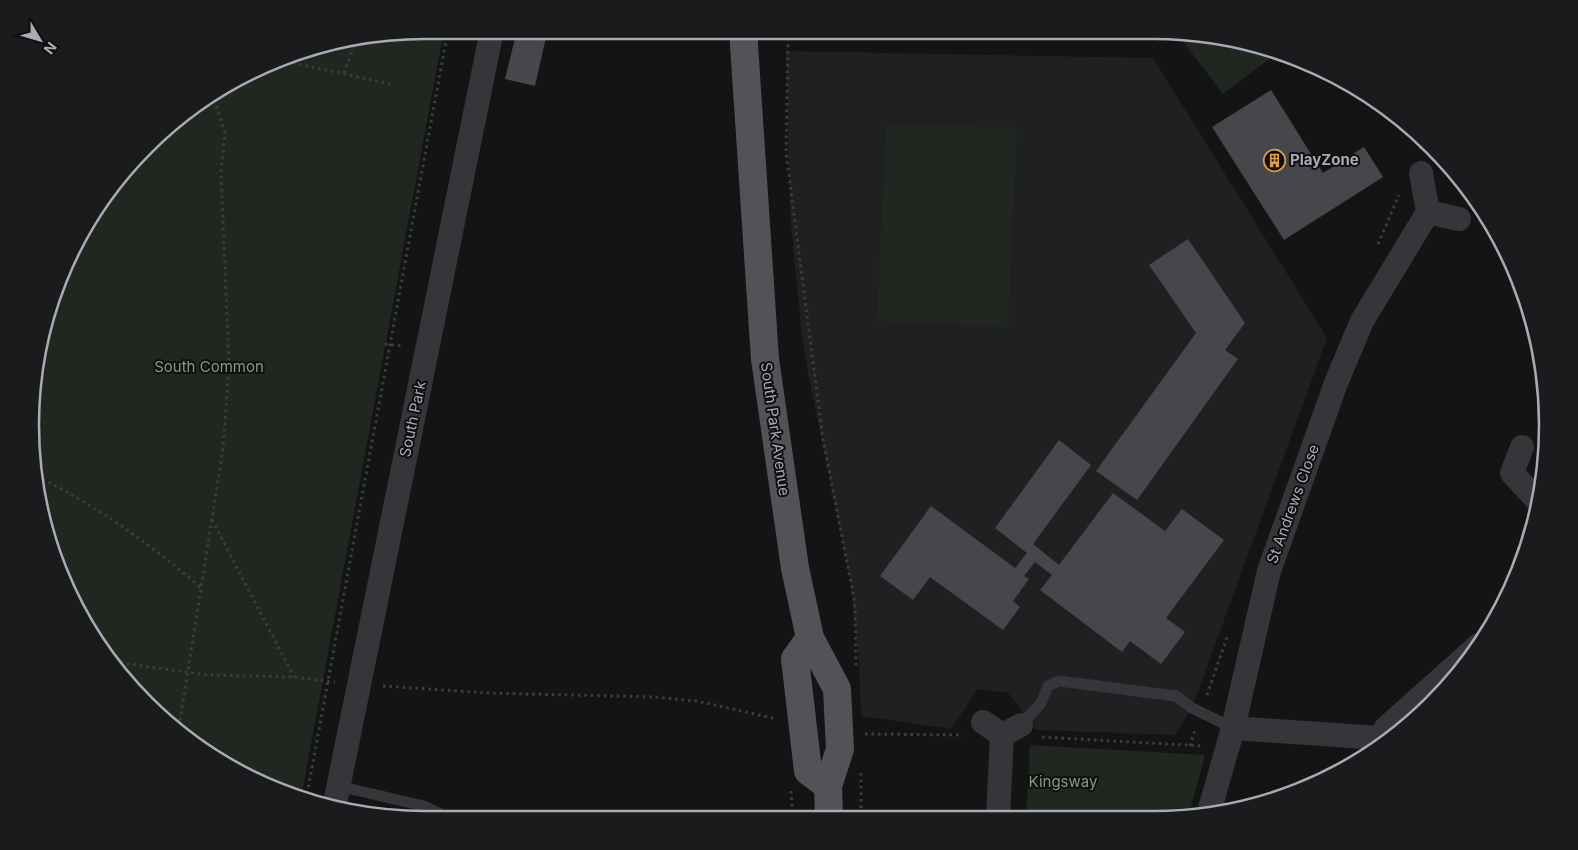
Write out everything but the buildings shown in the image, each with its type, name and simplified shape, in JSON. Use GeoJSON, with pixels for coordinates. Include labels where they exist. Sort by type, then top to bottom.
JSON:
{"type":"FeatureCollection","features":[{"type":"Feature","properties":{"kind":"main road","name":"South Park Avenue"},"geometry":{"type":"LineString","coordinates":[[744,39],[765,359],[796,568],[810,638],[837,689],[840,749],[828,786],[829,811]]}},
{"type":"Feature","properties":{"kind":"main road"},"geometry":{"type":"LineString","coordinates":[[810,638],[795,659],[803,739],[808,771],[828,786]]}},
{"type":"Feature","properties":{"kind":"street","name":"South Park"},"geometry":{"type":"LineString","coordinates":[[336,797],[490,39]]}},
{"type":"Feature","properties":{"kind":"street"},"geometry":{"type":"LineString","coordinates":[[1422,173],[1428,212],[1459,219]]}},
{"type":"Feature","properties":{"kind":"street","name":"St Andrews Close"},"geometry":{"type":"LineString","coordinates":[[1211,807],[1233,728],[1269,571],[1336,384],[1362,321],[1428,212]]}},
{"type":"Feature","properties":{"kind":"street"},"geometry":{"type":"LineString","coordinates":[[1522,447],[1512,473],[1533,495]]}},
{"type":"Feature","properties":{"kind":"street"},"geometry":{"type":"LineString","coordinates":[[1385,734],[1393,722],[1451,670]]}},
{"type":"Feature","properties":{"kind":"street"},"geometry":{"type":"LineString","coordinates":[[998,811],[1002,727]]}},
{"type":"Feature","properties":{"kind":"street"},"geometry":{"type":"LineString","coordinates":[[1233,728],[1371,743]]}},
{"type":"Feature","properties":{"kind":"lane"},"geometry":{"type":"LineString","coordinates":[[1002,727],[1041,703],[1048,686],[1059,681],[1176,696],[1192,708],[1233,728]]}},
{"type":"Feature","properties":{"kind":"lane"},"geometry":{"type":"LineString","coordinates":[[336,797],[424,806],[434,811]]}},
{"type":"Feature","properties":{"kind":"path"},"geometry":{"type":"LineString","coordinates":[[307,793],[446,39]]}},
{"type":"Feature","properties":{"kind":"path"},"geometry":{"type":"LineString","coordinates":[[788,39],[786,152],[824,438],[855,603],[856,672]]}},
{"type":"Feature","properties":{"kind":"path"},"geometry":{"type":"LineString","coordinates":[[344,73],[354,45]]}},
{"type":"Feature","properties":{"kind":"path"},"geometry":{"type":"LineString","coordinates":[[292,62],[395,85]]}},
{"type":"Feature","properties":{"kind":"path"},"geometry":{"type":"LineString","coordinates":[[180,723],[186,672],[223,448],[229,366],[221,172],[225,133],[215,101]]}},
{"type":"Feature","properties":{"kind":"path"},"geometry":{"type":"LineString","coordinates":[[43,479],[93,506],[156,549],[200,587]]}},
{"type":"Feature","properties":{"kind":"path"},"geometry":{"type":"LineString","coordinates":[[211,520],[294,677]]}},
{"type":"Feature","properties":{"kind":"path"},"geometry":{"type":"LineString","coordinates":[[121,663],[207,675],[294,677],[327,681]]}},
{"type":"Feature","properties":{"kind":"path"},"geometry":{"type":"LineString","coordinates":[[374,686],[487,693],[655,697],[697,700],[782,721]]}},
{"type":"Feature","properties":{"kind":"shaded area"},"geometry":{"type":"Polygon","coordinates":[[[786,51],[1153,58],[1327,338],[1192,708],[1175,735],[1036,730],[1008,693],[978,689],[951,729],[861,716],[859,662],[850,579],[802,336],[790,214],[786,51]]]}},
{"type":"Feature","properties":{"kind":"green space","name":"South Common"},"geometry":{"type":"Polygon","coordinates":[[[442,39],[302,791],[277,782],[232,760],[210,746],[170,715],[135,680],[104,640],[90,618],[68,573],[59,549],[46,500],[42,475],[39,425],[42,375],[46,350],[59,301],[68,277],[90,232],[104,210],[135,170],[170,135],[190,119],[232,90],[277,68],[301,59],[350,46],[375,42],[442,39]]]}},
{"type":"Feature","properties":{"kind":"green space"},"geometry":{"type":"Polygon","coordinates":[[[1182,40],[1228,46],[1271,57],[1223,94],[1182,40]]]}},
{"type":"Feature","properties":{"kind":"green space"},"geometry":{"type":"Polygon","coordinates":[[[886,123],[1017,128],[1008,327],[877,321],[886,123]]]}},
{"type":"Feature","properties":{"kind":"green space","name":"Kingsway"},"geometry":{"type":"Polygon","coordinates":[[[1030,745],[1205,755],[1190,809],[1153,811],[1026,811],[1030,745]]]}},
{"type":"Feature","properties":{"kind":"place","name":"PlayZone"},"geometry":{"type":"Point","coordinates":[1274,160]}}]}
